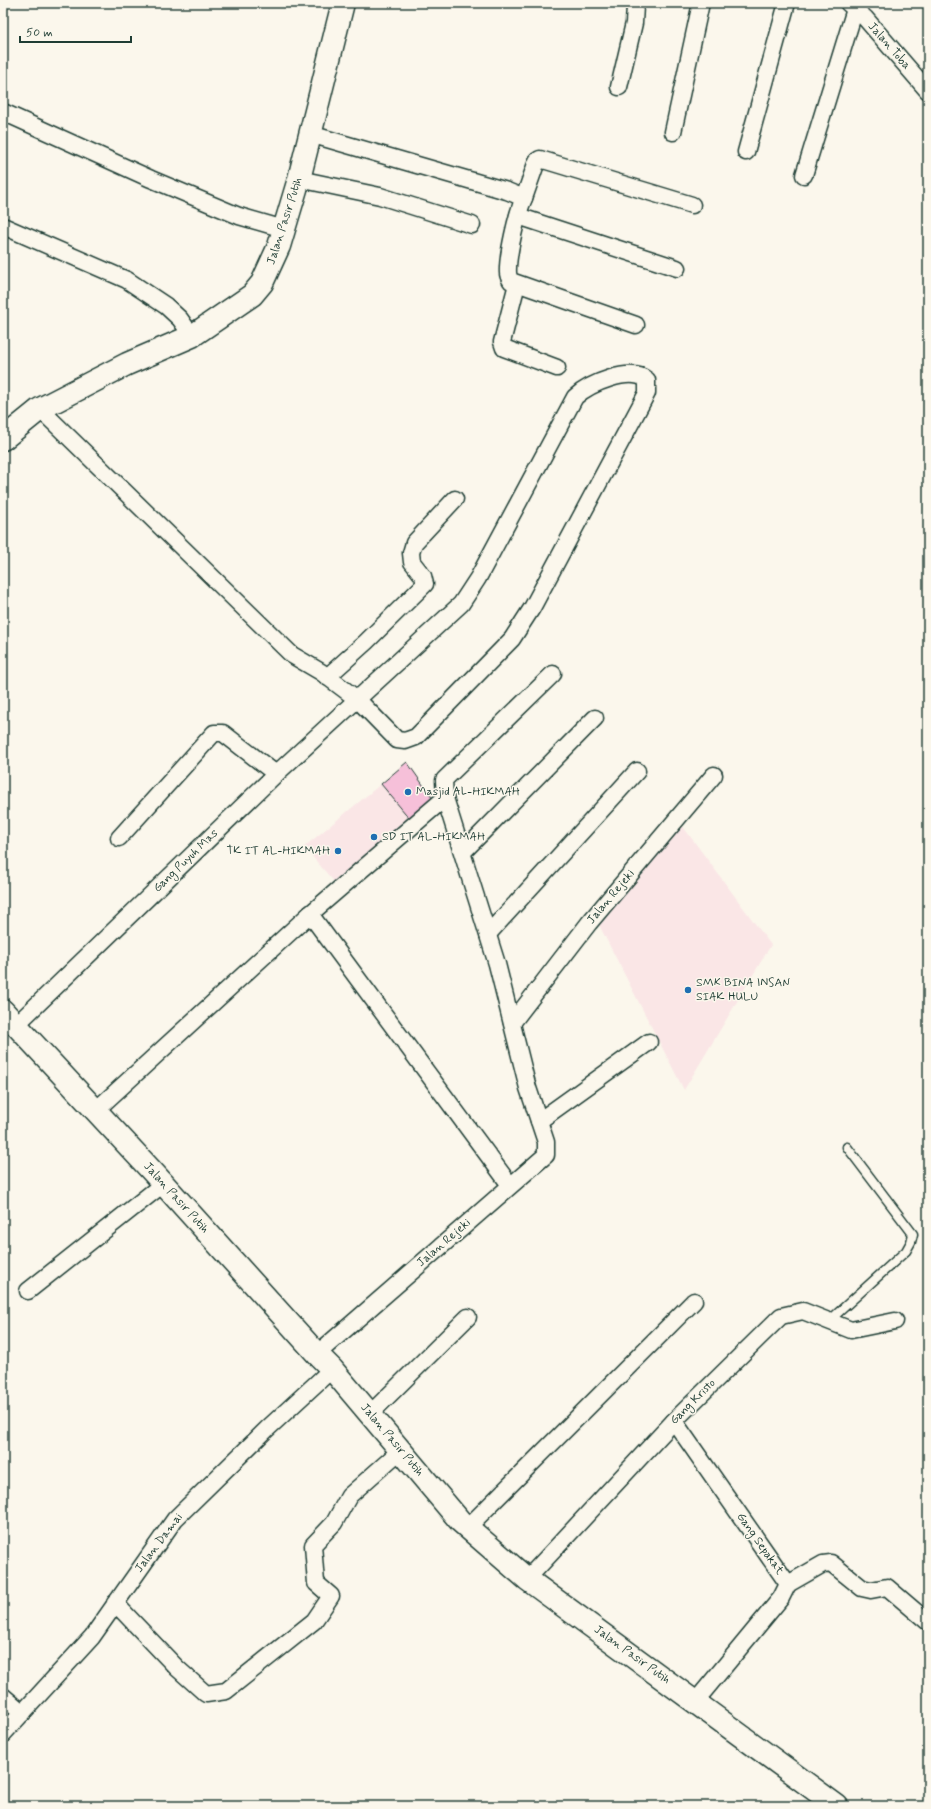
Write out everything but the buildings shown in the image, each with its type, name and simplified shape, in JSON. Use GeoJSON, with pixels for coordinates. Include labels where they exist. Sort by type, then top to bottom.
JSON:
{"type":"FeatureCollection","features":[{"type":"Feature","properties":{"kind":"highway","name":"Jalan Pasir Putih"},"geometry":{"type":"LineString","coordinates":[[3,439],[40,409],[126,364],[192,336],[252,295],[262,283],[269,271],[284,229],[299,179],[342,3]]}},
{"type":"Feature","properties":{"kind":"highway","name":"Jalan Pasir Putih"},"geometry":{"type":"LineString","coordinates":[[10,1018],[163,1184],[316,1354],[332,1369],[468,1527],[527,1579],[837,1806]]}},
{"type":"Feature","properties":{"kind":"street"},"geometry":{"type":"LineString","coordinates":[[619,88],[634,23],[635,6],[632,3]]}},
{"type":"Feature","properties":{"kind":"street"},"geometry":{"type":"LineString","coordinates":[[673,132],[701,3]]}},
{"type":"Feature","properties":{"kind":"street"},"geometry":{"type":"LineString","coordinates":[[746,152],[787,3]]}},
{"type":"Feature","properties":{"kind":"street"},"geometry":{"type":"LineString","coordinates":[[804,175],[852,6]]}},
{"type":"Feature","properties":{"kind":"street","name":"Jalan Toba"},"geometry":{"type":"LineString","coordinates":[[852,6],[865,18],[928,91]]}},
{"type":"Feature","properties":{"kind":"street"},"geometry":{"type":"LineString","coordinates":[[3,112],[151,179],[239,216],[284,229]]}},
{"type":"Feature","properties":{"kind":"street"},"geometry":{"type":"LineString","coordinates":[[310,134],[507,191],[524,198]]}},
{"type":"Feature","properties":{"kind":"street"},"geometry":{"type":"LineString","coordinates":[[636,325],[511,281],[508,275],[518,216],[537,161],[540,159],[692,205]]}},
{"type":"Feature","properties":{"kind":"street"},"geometry":{"type":"LineString","coordinates":[[299,179],[380,196],[472,225]]}},
{"type":"Feature","properties":{"kind":"street"},"geometry":{"type":"LineString","coordinates":[[518,216],[677,268]]}},
{"type":"Feature","properties":{"kind":"street"},"geometry":{"type":"LineString","coordinates":[[3,226],[127,280],[166,306],[180,319],[192,336]]}},
{"type":"Feature","properties":{"kind":"street"},"geometry":{"type":"LineString","coordinates":[[517,284],[502,342],[504,348],[557,368]]}},
{"type":"Feature","properties":{"kind":"street","name":"Gang Puyuh Mas"},"geometry":{"type":"LineString","coordinates":[[10,1018],[357,699],[461,604],[478,578],[574,397],[590,386],[623,375],[641,375],[647,380],[647,393],[536,601],[512,638],[416,737],[411,739],[405,741],[397,740],[357,699]]}},
{"type":"Feature","properties":{"kind":"street"},"geometry":{"type":"LineString","coordinates":[[40,409],[292,655],[327,676],[357,699]]}},
{"type":"Feature","properties":{"kind":"street"},"geometry":{"type":"LineString","coordinates":[[327,676],[366,642],[425,584],[423,576],[412,562],[411,553],[414,542],[455,499]]}},
{"type":"Feature","properties":{"kind":"street","name":"Jalan Rejeki"},"geometry":{"type":"LineString","coordinates":[[316,1354],[546,1155],[546,1142],[528,1088],[488,934],[463,852],[444,798],[444,780],[447,775],[553,674]]}},
{"type":"Feature","properties":{"kind":"street"},"geometry":{"type":"LineString","coordinates":[[463,852],[595,718]]}},
{"type":"Feature","properties":{"kind":"street"},"geometry":{"type":"LineString","coordinates":[[118,838],[214,733],[223,733],[276,774]]}},
{"type":"Feature","properties":{"kind":"street"},"geometry":{"type":"LineString","coordinates":[[488,934],[637,771]]}},
{"type":"Feature","properties":{"kind":"street","name":"Jalan Rejeki"},"geometry":{"type":"LineString","coordinates":[[512,1023],[594,918],[714,775]]}},
{"type":"Feature","properties":{"kind":"street"},"geometry":{"type":"LineString","coordinates":[[95,1111],[310,914],[444,798]]}},
{"type":"Feature","properties":{"kind":"street"},"geometry":{"type":"LineString","coordinates":[[310,914],[510,1185]]}},
{"type":"Feature","properties":{"kind":"street"},"geometry":{"type":"LineString","coordinates":[[539,1121],[649,1042]]}},
{"type":"Feature","properties":{"kind":"street"},"geometry":{"type":"LineString","coordinates":[[28,1291],[163,1184]]}},
{"type":"Feature","properties":{"kind":"street"},"geometry":{"type":"LineString","coordinates":[[468,1527],[694,1301]]}},
{"type":"Feature","properties":{"kind":"street","name":"Gang Kristo"},"geometry":{"type":"LineString","coordinates":[[527,1579],[674,1420],[780,1316],[803,1311],[854,1330],[895,1321]]}},
{"type":"Feature","properties":{"kind":"street"},"geometry":{"type":"LineString","coordinates":[[370,1414],[468,1317]]}},
{"type":"Feature","properties":{"kind":"street","name":"Jalan Damai"},"geometry":{"type":"LineString","coordinates":[[3,1734],[92,1637],[175,1519],[267,1429],[332,1369]]}},
{"type":"Feature","properties":{"kind":"street","name":"Gang Sepakat"},"geometry":{"type":"LineString","coordinates":[[674,1420],[788,1584],[781,1598],[695,1702]]}},
{"type":"Feature","properties":{"kind":"street"},"geometry":{"type":"LineString","coordinates":[[115,1603],[177,1668],[206,1694],[226,1691],[314,1621],[331,1596],[316,1583],[313,1545],[334,1523],[349,1496],[401,1450]]}},
{"type":"Feature","properties":{"kind":"street"},"geometry":{"type":"LineString","coordinates":[[788,1584],[823,1564],[832,1564],[862,1588],[871,1590],[887,1587],[928,1622]]}},
{"type":"Feature","properties":{"kind":"street"},"geometry":{"type":"LineString","coordinates":[[3,1696],[23,1713]]}},
{"type":"Feature","properties":{"kind":"lane"},"geometry":{"type":"LineString","coordinates":[[829,1321],[906,1251],[913,1234],[847,1147]]}},
{"type":"Feature","properties":{"kind":"shaded area"},"geometry":{"type":"Polygon","coordinates":[[[381,784],[410,819],[337,885],[304,847],[381,784]]]}},
{"type":"Feature","properties":{"kind":"shaded area","name":"SMK BINA INSAN SIAK HULU"},"geometry":{"type":"Polygon","coordinates":[[[678,820],[771,945],[684,1090],[598,923],[678,820]]]}},
{"type":"Feature","properties":{"kind":"place","name":"Masjid AL-HIKMAH"},"geometry":{"type":"Point","coordinates":[408,792]}},
{"type":"Feature","properties":{"kind":"place","name":"SD IT AL-HIKMAH"},"geometry":{"type":"Point","coordinates":[374,837]}},
{"type":"Feature","properties":{"kind":"place","name":"TK IT AL-HIKMAH"},"geometry":{"type":"Point","coordinates":[338,851]}},
{"type":"Feature","properties":{"kind":"place","name":"SMK BINA INSAN SIAK HULU"},"geometry":{"type":"Point","coordinates":[688,990]}}]}
